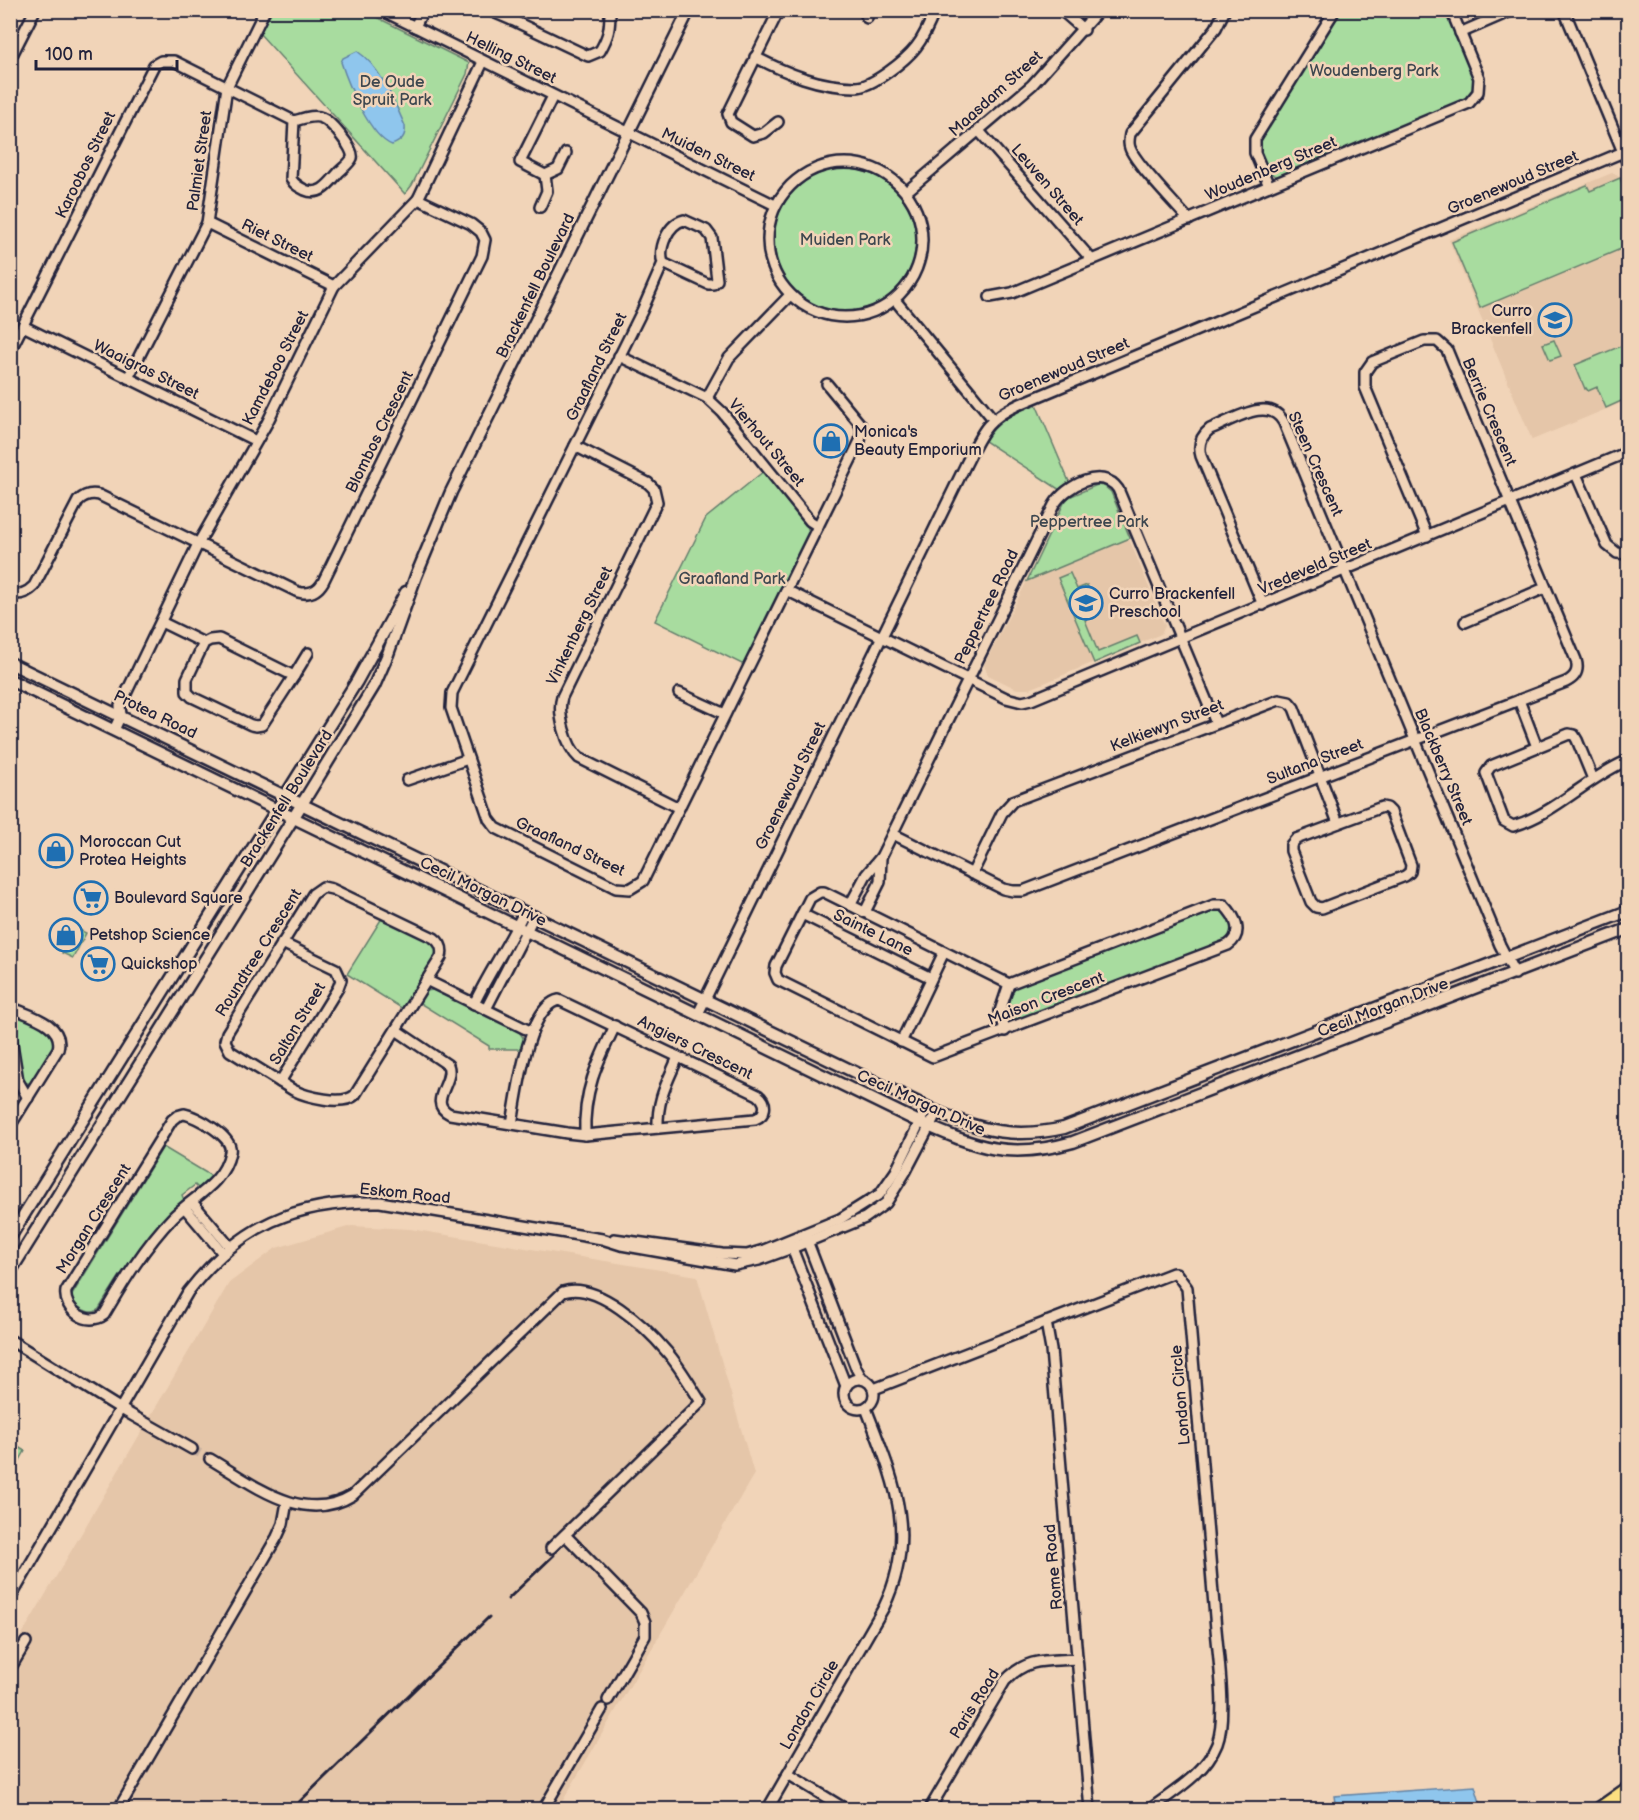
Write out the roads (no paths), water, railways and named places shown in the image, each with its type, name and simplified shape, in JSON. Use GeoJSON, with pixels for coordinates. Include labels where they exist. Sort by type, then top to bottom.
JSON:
{"type":"FeatureCollection","features":[{"type":"Feature","properties":{"kind":"highway"},"geometry":{"type":"LineString","coordinates":[[1601,1809],[1629,1791]]}},
{"type":"Feature","properties":{"kind":"street"},"geometry":{"type":"LineString","coordinates":[[10,59],[34,10]]}},
{"type":"Feature","properties":{"kind":"street","name":"Palmiet Street"},"geometry":{"type":"LineString","coordinates":[[128,378],[207,223],[227,87],[265,10]]}},
{"type":"Feature","properties":{"kind":"street","name":"Helling Street"},"geometry":{"type":"LineString","coordinates":[[381,10],[628,132]]}},
{"type":"Feature","properties":{"kind":"street"},"geometry":{"type":"LineString","coordinates":[[415,27],[423,10]]}},
{"type":"Feature","properties":{"kind":"street"},"geometry":{"type":"LineString","coordinates":[[491,11],[515,15],[581,54],[591,56],[600,51],[608,36],[610,10]]}},
{"type":"Feature","properties":{"kind":"street","name":"Brackenfell Boulevard"},"geometry":{"type":"LineString","coordinates":[[10,1272],[374,686],[451,492],[688,10]]}},
{"type":"Feature","properties":{"kind":"street"},"geometry":{"type":"LineString","coordinates":[[778,122],[764,133],[753,136],[729,119],[728,114],[779,10]]}},
{"type":"Feature","properties":{"kind":"street"},"geometry":{"type":"LineString","coordinates":[[755,57],[788,74],[815,82],[858,87],[887,72],[916,48],[935,10]]}},
{"type":"Feature","properties":{"kind":"street"},"geometry":{"type":"LineString","coordinates":[[1061,10],[1084,30]]}},
{"type":"Feature","properties":{"kind":"street","name":"Maasdam Street"},"geometry":{"type":"LineString","coordinates":[[906,192],[1032,86],[1084,30],[1099,10]]}},
{"type":"Feature","properties":{"kind":"street"},"geometry":{"type":"LineString","coordinates":[[1189,220],[1131,150],[1130,134],[1216,28],[1225,10]]}},
{"type":"Feature","properties":{"kind":"street"},"geometry":{"type":"LineString","coordinates":[[1269,186],[1255,153],[1254,143],[1335,10]]}},
{"type":"Feature","properties":{"kind":"street","name":"Woudenberg Street"},"geometry":{"type":"LineString","coordinates":[[990,297],[1012,293],[1469,103],[1476,96],[1479,83],[1450,10]]}},
{"type":"Feature","properties":{"kind":"street"},"geometry":{"type":"LineString","coordinates":[[1460,33],[1514,10]]}},
{"type":"Feature","properties":{"kind":"street"},"geometry":{"type":"LineString","coordinates":[[1564,10],[1626,151],[1629,164]]}},
{"type":"Feature","properties":{"kind":"street","name":"Karoobos Street"},"geometry":{"type":"LineString","coordinates":[[10,351],[151,68],[161,61],[170,60],[294,121]]}},
{"type":"Feature","properties":{"kind":"street","name":"Kamdeboo Street"},"geometry":{"type":"LineString","coordinates":[[114,730],[117,710],[198,544],[256,441],[334,286],[418,199],[483,62]]}},
{"type":"Feature","properties":{"kind":"street"},"geometry":{"type":"LineString","coordinates":[[545,175],[520,162],[553,96]]}},
{"type":"Feature","properties":{"kind":"street"},"geometry":{"type":"LineString","coordinates":[[316,116],[322,118],[352,151],[350,161],[318,192],[307,191],[297,186],[291,179],[294,121],[316,116]]}},
{"type":"Feature","properties":{"kind":"street","name":"Leuven Street"},"geometry":{"type":"LineString","coordinates":[[979,131],[1092,260]]}},
{"type":"Feature","properties":{"kind":"street","name":"Muiden Street"},"geometry":{"type":"LineString","coordinates":[[628,132],[776,205]]}},
{"type":"Feature","properties":{"kind":"street","name":"Groenewoud Street"},"geometry":{"type":"LineString","coordinates":[[698,1014],[966,464],[984,429],[993,419],[1020,404],[1626,151]]}},
{"type":"Feature","properties":{"kind":"street"},"geometry":{"type":"LineString","coordinates":[[545,175],[558,169],[566,153]]}},
{"type":"Feature","properties":{"kind":"street"},"geometry":{"type":"LineString","coordinates":[[837,163],[858,163],[872,167],[896,182],[906,192],[916,209],[922,228],[922,248],[918,268],[908,285],[895,300],[881,309],[849,318],[833,317],[817,312],[790,295],[778,279],[771,261],[767,242],[769,223],[776,205],[783,193],[804,174],[817,167],[837,163]]}},
{"type":"Feature","properties":{"kind":"street"},"geometry":{"type":"LineString","coordinates":[[540,207],[547,191],[545,175]]}},
{"type":"Feature","properties":{"kind":"street","name":"Blombos Crescent"},"geometry":{"type":"LineString","coordinates":[[198,544],[297,592],[312,592],[320,586],[483,256],[485,240],[476,227],[418,199]]}},
{"type":"Feature","properties":{"kind":"street","name":"Graafland Street"},"geometry":{"type":"LineString","coordinates":[[663,262],[708,284],[713,284],[717,280],[712,238],[706,230],[684,220],[674,225],[662,248],[663,262],[642,311],[452,693],[451,708],[489,819],[495,828],[621,889],[635,888],[644,881],[860,441],[862,431],[858,420],[827,384]]}},
{"type":"Feature","properties":{"kind":"street","name":"Riet Street"},"geometry":{"type":"LineString","coordinates":[[207,223],[334,286]]}},
{"type":"Feature","properties":{"kind":"street"},"geometry":{"type":"LineString","coordinates":[[707,399],[729,358],[790,295]]}},
{"type":"Feature","properties":{"kind":"street"},"geometry":{"type":"LineString","coordinates":[[895,300],[993,419]]}},
{"type":"Feature","properties":{"kind":"street","name":"Waaigras Street"},"geometry":{"type":"LineString","coordinates":[[23,326],[256,441]]}},
{"type":"Feature","properties":{"kind":"street","name":"Berrie Crescent"},"geometry":{"type":"LineString","coordinates":[[1428,536],[1365,387],[1365,372],[1372,362],[1424,341],[1437,341],[1447,350],[1510,502]]}},
{"type":"Feature","properties":{"kind":"street","name":"Vierhout Street"},"geometry":{"type":"LineString","coordinates":[[620,356],[707,399],[722,412],[810,521],[818,526]]}},
{"type":"Feature","properties":{"kind":"street","name":"Steen Crescent"},"geometry":{"type":"LineString","coordinates":[[1263,605],[1201,456],[1200,443],[1210,429],[1258,410],[1268,410],[1278,414],[1284,423],[1345,570]]}},
{"type":"Feature","properties":{"kind":"street","name":"Vinkenberg Street"},"geometry":{"type":"LineString","coordinates":[[575,446],[648,483],[654,489],[657,502],[562,697],[559,707],[560,717],[571,748],[579,758],[679,808]]}},
{"type":"Feature","properties":{"kind":"street","name":"Vredeveld Street"},"geometry":{"type":"LineString","coordinates":[[786,590],[1006,698],[1022,702],[1032,700],[1263,605],[1629,452]]}},
{"type":"Feature","properties":{"kind":"street"},"geometry":{"type":"LineString","coordinates":[[1576,474],[1607,545],[1617,553],[1629,554]]}},
{"type":"Feature","properties":{"kind":"street","name":"Peppertree Road"},"geometry":{"type":"LineString","coordinates":[[881,857],[1056,501],[1069,489],[1098,478],[1109,481],[1118,489],[1216,723]]}},
{"type":"Feature","properties":{"kind":"street"},"geometry":{"type":"LineString","coordinates":[[10,593],[24,594],[34,586],[75,505],[81,498],[90,494],[99,495],[198,544]]}},
{"type":"Feature","properties":{"kind":"street","name":"Sultana Street"},"geometry":{"type":"LineString","coordinates":[[892,834],[1008,890],[1023,891],[1570,680],[1577,669],[1576,660],[1510,502]]}},
{"type":"Feature","properties":{"kind":"street","name":"Blackberry Street"},"geometry":{"type":"LineString","coordinates":[[1345,570],[1506,958],[1515,974]]}},
{"type":"Feature","properties":{"kind":"street","name":"Brackenfell Boulevard"},"geometry":{"type":"LineString","coordinates":[[10,1237],[357,681],[416,576]]}},
{"type":"Feature","properties":{"kind":"street"},"geometry":{"type":"LineString","coordinates":[[1466,622],[1545,588]]}},
{"type":"Feature","properties":{"kind":"street"},"geometry":{"type":"LineString","coordinates":[[161,622],[204,643]]}},
{"type":"Feature","properties":{"kind":"street"},"geometry":{"type":"LineString","coordinates":[[294,676],[219,639],[210,640],[204,643],[187,679],[187,692],[192,697],[253,726],[259,726],[265,723],[294,676],[308,653]]}},
{"type":"Feature","properties":{"kind":"street","name":"Protea Road"},"geometry":{"type":"LineString","coordinates":[[10,663],[117,710],[302,804]]}},
{"type":"Feature","properties":{"kind":"street","name":"Protea Road"},"geometry":{"type":"LineString","coordinates":[[10,680],[294,816]]}},
{"type":"Feature","properties":{"kind":"street"},"geometry":{"type":"LineString","coordinates":[[679,693],[725,714]]}},
{"type":"Feature","properties":{"kind":"street","name":"Kelkiewyn Street"},"geometry":{"type":"LineString","coordinates":[[972,874],[1002,813],[1013,801],[1275,700],[1289,702],[1294,708],[1338,823]]}},
{"type":"Feature","properties":{"kind":"street"},"geometry":{"type":"LineString","coordinates":[[1519,700],[1538,747]]}},
{"type":"Feature","properties":{"kind":"street","name":"Kamdeboo Street"},"geometry":{"type":"LineString","coordinates":[[103,724],[117,710]]}},
{"type":"Feature","properties":{"kind":"street"},"geometry":{"type":"LineString","coordinates":[[1593,779],[1574,735],[1567,734],[1491,766],[1487,770],[1487,778],[1504,821],[1508,825],[1516,825],[1546,811],[1593,779],[1624,762]]}},
{"type":"Feature","properties":{"kind":"street"},"geometry":{"type":"LineString","coordinates":[[407,780],[468,759]]}},
{"type":"Feature","properties":{"kind":"street","name":"Cecil Morgan Drive"},"geometry":{"type":"LineString","coordinates":[[302,804],[932,1110],[980,1129],[1005,1133],[1035,1134],[1064,1128],[1629,911]]}},
{"type":"Feature","properties":{"kind":"street"},"geometry":{"type":"LineString","coordinates":[[1382,807],[1387,808],[1395,823],[1411,869],[1405,876],[1318,908],[1311,902],[1291,851],[1291,845],[1296,839],[1338,823],[1382,807]]}},
{"type":"Feature","properties":{"kind":"street","name":"Cecil Morgan Drive"},"geometry":{"type":"LineString","coordinates":[[294,816],[955,1138],[988,1149],[1021,1152],[1057,1147],[1092,1135],[1629,929]]}},
{"type":"Feature","properties":{"kind":"street"},"geometry":{"type":"LineString","coordinates":[[850,905],[866,874],[881,857]]}},
{"type":"Feature","properties":{"kind":"street"},"geometry":{"type":"LineString","coordinates":[[865,912],[880,882],[881,857]]}},
{"type":"Feature","properties":{"kind":"street","name":"Roundtree Crescent"},"geometry":{"type":"LineString","coordinates":[[328,887],[437,941],[441,946],[442,954],[426,980],[355,1095],[349,1100],[342,1101],[301,1094],[230,1051],[225,1041],[227,1034],[282,944],[313,894],[319,889],[328,887]]}},
{"type":"Feature","properties":{"kind":"street","name":"Maison Crescent"},"geometry":{"type":"LineString","coordinates":[[824,892],[865,912],[1010,984],[1214,906],[1224,905],[1232,913],[1239,930],[1235,940],[1228,945],[933,1057],[778,980],[775,973],[776,966],[810,898],[824,892]]}},
{"type":"Feature","properties":{"kind":"street"},"geometry":{"type":"LineString","coordinates":[[486,1009],[507,969],[529,914]]}},
{"type":"Feature","properties":{"kind":"street","name":"Sainte Lane"},"geometry":{"type":"LineString","coordinates":[[802,914],[932,978]]}},
{"type":"Feature","properties":{"kind":"street"},"geometry":{"type":"LineString","coordinates":[[474,1004],[495,963],[522,928]]}},
{"type":"Feature","properties":{"kind":"street","name":"Salton Street"},"geometry":{"type":"LineString","coordinates":[[280,1082],[338,988],[340,980],[336,969],[282,944]]}},
{"type":"Feature","properties":{"kind":"street"},"geometry":{"type":"LineString","coordinates":[[901,1042],[944,952]]}},
{"type":"Feature","properties":{"kind":"street"},"geometry":{"type":"LineString","coordinates":[[495,963],[500,968],[507,969]]}},
{"type":"Feature","properties":{"kind":"street"},"geometry":{"type":"LineString","coordinates":[[426,980],[532,1032]]}},
{"type":"Feature","properties":{"kind":"street"},"geometry":{"type":"LineString","coordinates":[[1005,1031],[1000,1011],[1010,984]]}},
{"type":"Feature","properties":{"kind":"street","name":"Angiers Crescent"},"geometry":{"type":"LineString","coordinates":[[396,1030],[448,1065],[450,1074],[439,1101],[446,1113],[512,1124],[585,1135],[754,1119],[764,1112],[765,1104],[761,1097],[559,1000],[551,1002],[546,1007],[532,1032],[525,1053],[512,1124]]}},
{"type":"Feature","properties":{"kind":"street"},"geometry":{"type":"LineString","coordinates":[[10,1007],[52,1027],[59,1038],[58,1049],[10,1126]]}},
{"type":"Feature","properties":{"kind":"street"},"geometry":{"type":"LineString","coordinates":[[585,1135],[584,1121],[592,1075],[615,1026]]}},
{"type":"Feature","properties":{"kind":"street"},"geometry":{"type":"LineString","coordinates":[[10,1031],[18,1081],[28,1098]]}},
{"type":"Feature","properties":{"kind":"street"},"geometry":{"type":"LineString","coordinates":[[658,1128],[657,1113],[662,1092],[678,1057]]}},
{"type":"Feature","properties":{"kind":"street","name":"Eskom Road"},"geometry":{"type":"LineString","coordinates":[[10,1599],[188,1292],[206,1269],[226,1250],[262,1225],[282,1216],[317,1207],[357,1202],[387,1203],[602,1239],[624,1239],[735,1256],[747,1255],[790,1244],[865,1218],[886,1203],[894,1193],[932,1110]]}},
{"type":"Feature","properties":{"kind":"street","name":"Morgan Crescent"},"geometry":{"type":"LineString","coordinates":[[184,1114],[224,1136],[231,1147],[230,1154],[215,1181],[188,1205],[173,1217],[136,1263],[104,1315],[90,1320],[69,1307],[66,1301],[66,1291],[172,1120],[184,1114]]}},
{"type":"Feature","properties":{"kind":"street"},"geometry":{"type":"LineString","coordinates":[[188,1205],[226,1250]]}},
{"type":"Feature","properties":{"kind":"street"},"geometry":{"type":"LineString","coordinates":[[805,1237],[862,1379]]}},
{"type":"Feature","properties":{"kind":"street"},"geometry":{"type":"LineString","coordinates":[[790,1244],[846,1386]]}},
{"type":"Feature","properties":{"kind":"street","name":"London Circle"},"geometry":{"type":"LineString","coordinates":[[874,1389],[1173,1273],[1187,1288],[1222,1708],[1221,1731],[1217,1744],[1201,1770],[1149,1809]]}},
{"type":"Feature","properties":{"kind":"street"},"geometry":{"type":"LineString","coordinates":[[210,1459],[287,1502],[326,1506],[353,1496],[563,1292],[577,1289],[598,1296],[612,1304],[646,1331],[668,1353],[701,1401],[551,1548]]}},
{"type":"Feature","properties":{"kind":"street","name":"Rome Road"},"geometry":{"type":"LineString","coordinates":[[1046,1322],[1051,1350],[1090,1809]]}},
{"type":"Feature","properties":{"kind":"street"},"geometry":{"type":"LineString","coordinates":[[10,1340],[121,1409],[192,1449]]}},
{"type":"Feature","properties":{"kind":"street"},"geometry":{"type":"LineString","coordinates":[[862,1379],[868,1381],[874,1389],[874,1398],[866,1408],[849,1407],[844,1400],[846,1386],[851,1381],[862,1379]]}},
{"type":"Feature","properties":{"kind":"street","name":"London Circle"},"geometry":{"type":"LineString","coordinates":[[767,1809],[884,1607],[897,1575],[900,1510],[891,1473],[866,1408]]}},
{"type":"Feature","properties":{"kind":"street"},"geometry":{"type":"LineString","coordinates":[[118,1809],[277,1537],[283,1524],[287,1502]]}},
{"type":"Feature","properties":{"kind":"street"},"geometry":{"type":"LineString","coordinates":[[565,1535],[641,1613],[645,1622],[645,1636],[608,1700]]}},
{"type":"Feature","properties":{"kind":"street"},"geometry":{"type":"LineString","coordinates":[[10,1669],[26,1642]]}},
{"type":"Feature","properties":{"kind":"street","name":"Paris Road"},"geometry":{"type":"LineString","coordinates":[[928,1809],[1005,1681],[1015,1670],[1030,1663],[1077,1659]]}},
{"type":"Feature","properties":{"kind":"street"},"geometry":{"type":"LineString","coordinates":[[543,1809],[602,1709]]}},
{"type":"Feature","properties":{"kind":"street"},"geometry":{"type":"LineString","coordinates":[[788,1774],[847,1809]]}},
{"type":"Feature","properties":{"kind":"water"},"geometry":{"type":"Polygon","coordinates":[[[357,51],[380,75],[405,126],[403,138],[392,145],[376,132],[368,121],[344,72],[341,62],[343,58],[357,51]]]}},
{"type":"Feature","properties":{"kind":"water"},"geometry":{"type":"Polygon","coordinates":[[[1475,1786],[1482,1809],[1336,1809],[1334,1796],[1475,1786]]]}},
{"type":"Feature","properties":{"kind":"tunnel"},"geometry":{"type":"LineString","coordinates":[[192,1449],[210,1459]]}},
{"type":"Feature","properties":{"kind":"railway"},"geometry":{"type":"LineString","coordinates":[[508,1599],[554,1555]]}},
{"type":"Feature","properties":{"kind":"railway"},"geometry":{"type":"LineString","coordinates":[[291,1810],[489,1617]]}},
{"type":"Feature","properties":{"kind":"place","name":"Curro Brackenfell"},"geometry":{"type":"Point","coordinates":[1555,320]}},
{"type":"Feature","properties":{"kind":"place","name":"Monica's Beauty Emporium"},"geometry":{"type":"Point","coordinates":[831,441]}},
{"type":"Feature","properties":{"kind":"place","name":"Curro Brackenfell Preschool"},"geometry":{"type":"Point","coordinates":[1086,603]}},
{"type":"Feature","properties":{"kind":"place","name":"Moroccan Cut Protea Heights"},"geometry":{"type":"Point","coordinates":[56,851]}},
{"type":"Feature","properties":{"kind":"place","name":"Boulevard Square"},"geometry":{"type":"Point","coordinates":[91,898]}},
{"type":"Feature","properties":{"kind":"place","name":"Petshop Science"},"geometry":{"type":"Point","coordinates":[66,935]}},
{"type":"Feature","properties":{"kind":"place","name":"Quickshop"},"geometry":{"type":"Point","coordinates":[98,964]}},
{"type":"Feature","properties":{"kind":"park label","name":"Woudenberg Park"},"geometry":{"type":"Point","coordinates":[1374,71]}},
{"type":"Feature","properties":{"kind":"park label","name":"De Oude Spruit Park"},"geometry":{"type":"Point","coordinates":[392,91]}},
{"type":"Feature","properties":{"kind":"park label","name":"Muiden Park"},"geometry":{"type":"Point","coordinates":[845,240]}},
{"type":"Feature","properties":{"kind":"park label","name":"Peppertree Park"},"geometry":{"type":"Point","coordinates":[1089,522]}},
{"type":"Feature","properties":{"kind":"park label","name":"Graafland Park"},"geometry":{"type":"Point","coordinates":[732,579]}}]}
